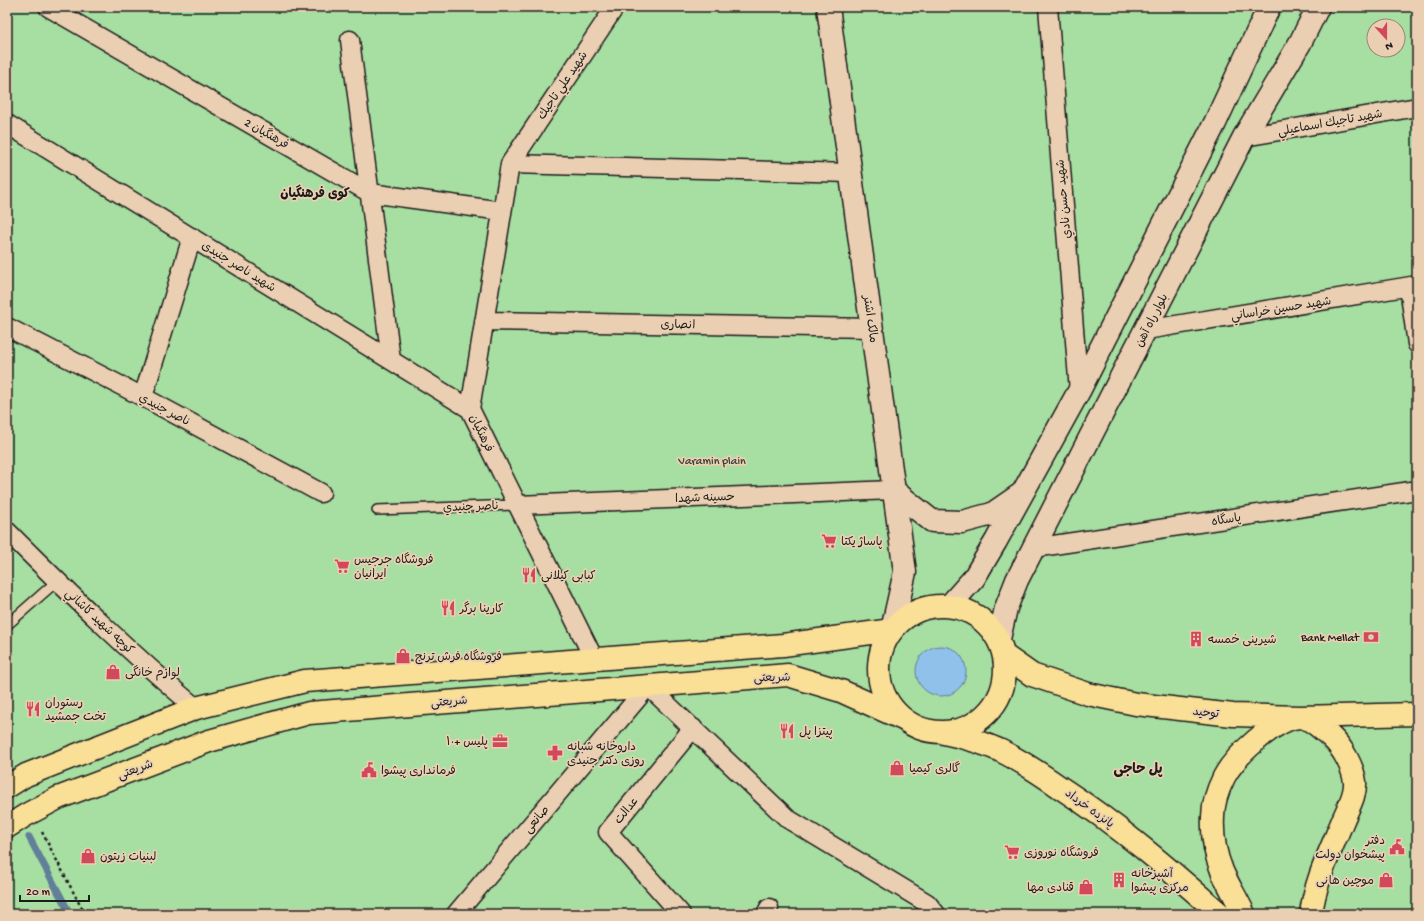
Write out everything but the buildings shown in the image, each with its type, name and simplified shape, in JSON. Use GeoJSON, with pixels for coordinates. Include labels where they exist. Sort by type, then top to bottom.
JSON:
{"type":"FeatureCollection","features":[{"type":"Feature","properties":{"kind":"main road","name":"مالک اشتر"},"geometry":{"type":"LineString","coordinates":[[828,7],[905,572],[892,630]]}},
{"type":"Feature","properties":{"kind":"main road"},"geometry":{"type":"LineString","coordinates":[[950,605],[974,578],[1079,391],[1216,123],[1269,7]]}},
{"type":"Feature","properties":{"kind":"main road","name":"بلوار راه آهن"},"geometry":{"type":"LineString","coordinates":[[1002,647],[1006,608],[1018,580],[1244,137],[1300,43],[1318,7]]}},
{"type":"Feature","properties":{"kind":"main road"},"geometry":{"type":"LineString","coordinates":[[893,490],[932,521],[962,522],[992,514],[1023,493]]}},
{"type":"Feature","properties":{"kind":"main road"},"geometry":{"type":"LineString","coordinates":[[950,605],[970,611],[986,622],[1002,647],[1006,675],[1001,693],[992,709],[972,724],[961,729],[943,732],[922,729],[904,719],[890,705],[881,687],[878,668],[882,648],[892,630],[903,618],[917,610],[934,606],[950,605]]}},
{"type":"Feature","properties":{"kind":"main road"},"geometry":{"type":"LineString","coordinates":[[7,787],[26,775],[196,708],[305,681],[784,645],[892,630]]}},
{"type":"Feature","properties":{"kind":"main road","name":"توحید"},"geometry":{"type":"LineString","coordinates":[[1002,647],[1032,675],[1088,694],[1130,703],[1233,714],[1300,717],[1417,714]]}},
{"type":"Feature","properties":{"kind":"main road","name":"شریعتی"},"geometry":{"type":"LineString","coordinates":[[7,827],[58,798],[209,741],[309,712],[788,674],[841,692],[904,719]]}},
{"type":"Feature","properties":{"kind":"main road"},"geometry":{"type":"LineString","coordinates":[[1244,914],[1222,871],[1216,850],[1213,817],[1215,799],[1224,776],[1239,756],[1256,740],[1271,729],[1285,721],[1300,717],[1311,721],[1337,743],[1352,770],[1355,784],[1352,800],[1313,898],[1311,914]]}},
{"type":"Feature","properties":{"kind":"main road","name":"پانزده خرداد"},"geometry":{"type":"LineString","coordinates":[[943,732],[972,740],[999,750],[1046,777],[1094,809],[1125,833],[1220,914]]}},
{"type":"Feature","properties":{"kind":"street","name":"فرهنگيان 2"},"geometry":{"type":"LineString","coordinates":[[48,7],[370,193],[502,211]]}},
{"type":"Feature","properties":{"kind":"street","name":"شهيد علي تاجيك"},"geometry":{"type":"LineString","coordinates":[[510,164],[615,7]]}},
{"type":"Feature","properties":{"kind":"street","name":"شهيد حسن نادي"},"geometry":{"type":"LineString","coordinates":[[1048,7],[1079,391]]}},
{"type":"Feature","properties":{"kind":"street"},"geometry":{"type":"LineString","coordinates":[[350,40],[391,360]]}},
{"type":"Feature","properties":{"kind":"street","name":"شهيد تاجيك اسماعيلي"},"geometry":{"type":"LineString","coordinates":[[1244,137],[1417,107]]}},
{"type":"Feature","properties":{"kind":"street","name":"شهيد ناصر جنیدی"},"geometry":{"type":"LineString","coordinates":[[7,124],[470,409]]}},
{"type":"Feature","properties":{"kind":"street"},"geometry":{"type":"LineString","coordinates":[[510,164],[851,173]]}},
{"type":"Feature","properties":{"kind":"street","name":"فرهنگیان"},"geometry":{"type":"LineString","coordinates":[[510,164],[470,409],[594,659]]}},
{"type":"Feature","properties":{"kind":"street"},"geometry":{"type":"LineString","coordinates":[[143,397],[192,238]]}},
{"type":"Feature","properties":{"kind":"street"},"geometry":{"type":"LineString","coordinates":[[1413,286],[1417,344]]}},
{"type":"Feature","properties":{"kind":"street","name":"شهيد حسين خراساني"},"geometry":{"type":"LineString","coordinates":[[1146,330],[1413,286]]}},
{"type":"Feature","properties":{"kind":"street","name":"انصاری"},"geometry":{"type":"LineString","coordinates":[[484,320],[872,328]]}},
{"type":"Feature","properties":{"kind":"street","name":"ناصر جنيدي"},"geometry":{"type":"LineString","coordinates":[[7,326],[321,493]]}},
{"type":"Feature","properties":{"kind":"street","name":"حسینه شهدا"},"geometry":{"type":"LineString","coordinates":[[517,505],[893,490]]}},
{"type":"Feature","properties":{"kind":"street","name":"پاسگاه"},"geometry":{"type":"LineString","coordinates":[[1034,548],[1417,490]]}},
{"type":"Feature","properties":{"kind":"street","name":"كوچه شهيد كاشاني"},"geometry":{"type":"LineString","coordinates":[[7,531],[57,581],[174,690],[196,708]]}},
{"type":"Feature","properties":{"kind":"street"},"geometry":{"type":"LineString","coordinates":[[648,686],[788,819],[928,910]]}},
{"type":"Feature","properties":{"kind":"street","name":"صانعی"},"geometry":{"type":"LineString","coordinates":[[456,914],[648,686]]}},
{"type":"Feature","properties":{"kind":"street","name":"عدالت"},"geometry":{"type":"LineString","coordinates":[[676,912],[608,832],[693,728]]}},
{"type":"Feature","properties":{"kind":"lane","name":"ناصر جنيدي"},"geometry":{"type":"LineString","coordinates":[[377,510],[517,505]]}},
{"type":"Feature","properties":{"kind":"lane"},"geometry":{"type":"LineString","coordinates":[[7,625],[57,581]]}},
{"type":"Feature","properties":{"kind":"path"},"geometry":{"type":"LineString","coordinates":[[42,831],[86,914]]}},
{"type":"Feature","properties":{"kind":"green space","name":"Varamin plain"},"geometry":{"type":"Polygon","coordinates":[[[7,7],[1417,7],[1417,914],[7,914],[7,7]]]}},
{"type":"Feature","properties":{"kind":"water"},"geometry":{"type":"Polygon","coordinates":[[[936,646],[946,646],[959,653],[966,666],[966,676],[959,689],[946,696],[936,696],[927,692],[920,685],[916,676],[916,666],[920,657],[927,650],[936,646]]]}},
{"type":"Feature","properties":{"kind":"waterway"},"geometry":{"type":"LineString","coordinates":[[29,837],[70,914]]}},
{"type":"Feature","properties":{"kind":"place","name":"پاساژ یکتا"},"geometry":{"type":"Point","coordinates":[829,541]}},
{"type":"Feature","properties":{"kind":"place","name":"فروشگاه جرجیس ایرانیان"},"geometry":{"type":"Point","coordinates":[342,566]}},
{"type":"Feature","properties":{"kind":"place","name":"کبابی کیلانی"},"geometry":{"type":"Point","coordinates":[529,575]}},
{"type":"Feature","properties":{"kind":"place","name":"کارینا برگر"},"geometry":{"type":"Point","coordinates":[448,608]}},
{"type":"Feature","properties":{"kind":"place","name":"Bank Mellat"},"geometry":{"type":"Point","coordinates":[1371,637]}},
{"type":"Feature","properties":{"kind":"place","name":"شیرینی خمسه"},"geometry":{"type":"Point","coordinates":[1196,639]}},
{"type":"Feature","properties":{"kind":"place","name":"فروشگاه فرش ترنج"},"geometry":{"type":"Point","coordinates":[403,656]}},
{"type":"Feature","properties":{"kind":"place","name":"لوازم خانگی"},"geometry":{"type":"Point","coordinates":[113,672]}},
{"type":"Feature","properties":{"kind":"place","name":"رستوران تخت جمشید"},"geometry":{"type":"Point","coordinates":[33,709]}},
{"type":"Feature","properties":{"kind":"place","name":"پیتزا پل"},"geometry":{"type":"Point","coordinates":[787,731]}},
{"type":"Feature","properties":{"kind":"place","name":"پلیس +۱۰"},"geometry":{"type":"Point","coordinates":[500,741]}},
{"type":"Feature","properties":{"kind":"place","name":"داروخانه شبانه روزی دکتر جنیدی"},"geometry":{"type":"Point","coordinates":[555,753]}},
{"type":"Feature","properties":{"kind":"place","name":"گالری کیمیا"},"geometry":{"type":"Point","coordinates":[897,768]}},
{"type":"Feature","properties":{"kind":"place","name":"فرمانداری پیشوا"},"geometry":{"type":"Point","coordinates":[369,770]}},
{"type":"Feature","properties":{"kind":"place","name":"دفتر پیشخوان دولت"},"geometry":{"type":"Point","coordinates":[1397,847]}},
{"type":"Feature","properties":{"kind":"place","name":"فروشگاه نوروزی"},"geometry":{"type":"Point","coordinates":[1012,852]}},
{"type":"Feature","properties":{"kind":"place","name":"لبنیات زیتون"},"geometry":{"type":"Point","coordinates":[88,856]}},
{"type":"Feature","properties":{"kind":"place","name":"آشپزخانه مرکزی پیشوا"},"geometry":{"type":"Point","coordinates":[1119,880]}},
{"type":"Feature","properties":{"kind":"place","name":"موچین هانی"},"geometry":{"type":"Point","coordinates":[1386,880]}},
{"type":"Feature","properties":{"kind":"place","name":"قنادی مها"},"geometry":{"type":"Point","coordinates":[1086,887]}},
{"type":"Feature","properties":{"kind":"district","name":"کوی فرهنگیان"},"geometry":{"type":"Point","coordinates":[315,192]}},
{"type":"Feature","properties":{"kind":"district","name":"پل حاجی"},"geometry":{"type":"Point","coordinates":[1138,768]}}]}
